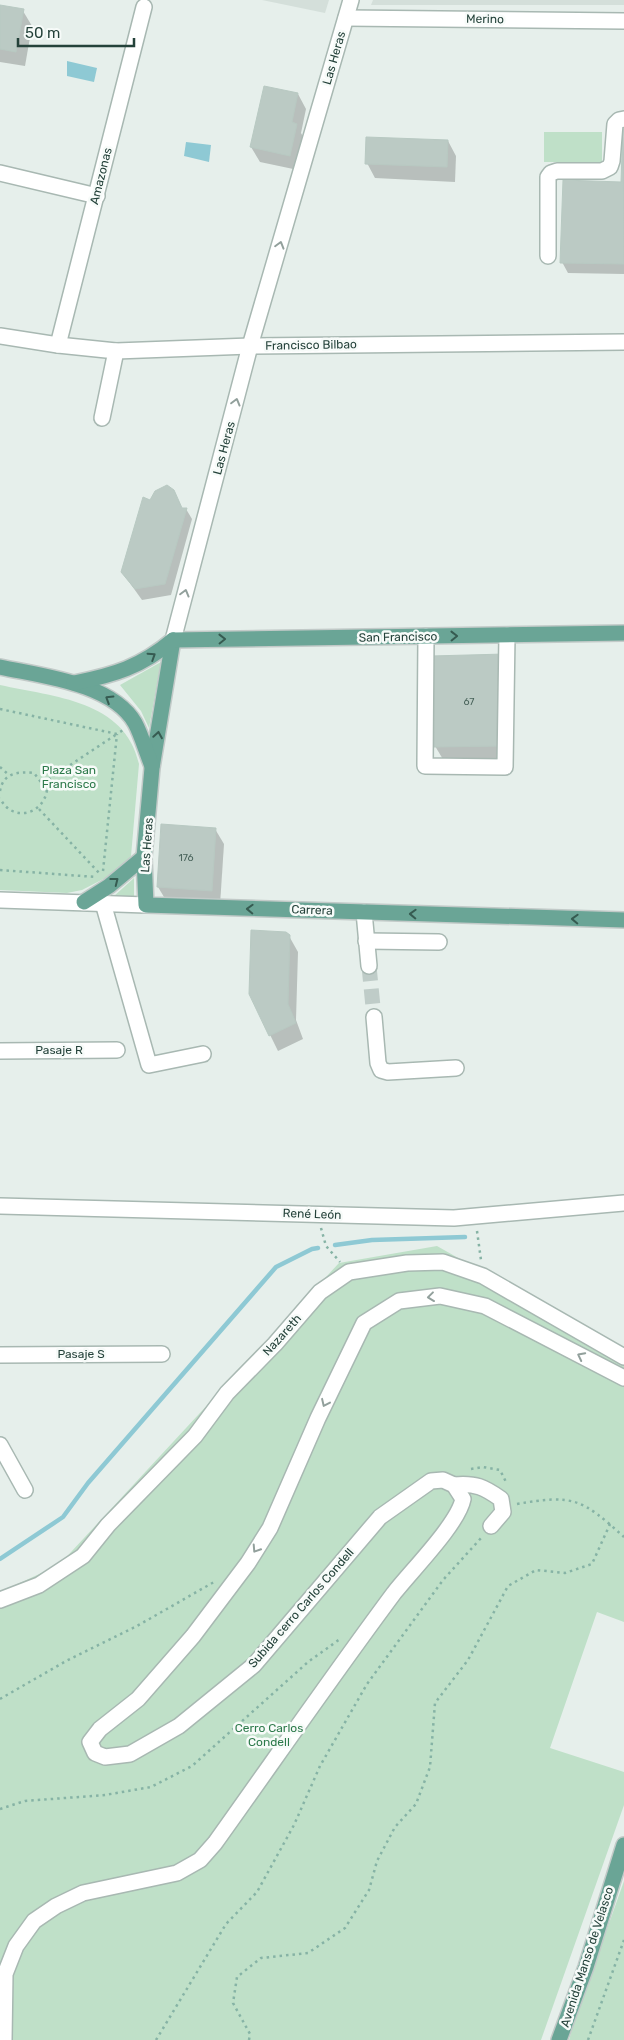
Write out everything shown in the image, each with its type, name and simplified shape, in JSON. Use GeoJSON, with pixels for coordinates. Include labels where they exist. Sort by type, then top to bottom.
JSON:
{"type":"FeatureCollection","features":[{"type":"Feature","properties":{"kind":"main road","name":"San Francisco"},"geometry":{"type":"LineString","coordinates":[[173,640],[624,633]]}},
{"type":"Feature","properties":{"kind":"main road"},"geometry":{"type":"LineString","coordinates":[[74,683],[105,677],[132,668],[154,656],[173,640]]}},
{"type":"Feature","properties":{"kind":"main road","name":"Las Heras"},"geometry":{"type":"LineString","coordinates":[[146,905],[144,857],[152,768],[173,640]]}},
{"type":"Feature","properties":{"kind":"main road"},"geometry":{"type":"LineString","coordinates":[[0,667],[74,683],[110,698],[134,723],[152,768]]}},
{"type":"Feature","properties":{"kind":"main road"},"geometry":{"type":"LineString","coordinates":[[84,902],[109,886],[144,857]]}},
{"type":"Feature","properties":{"kind":"main road","name":"Carrera"},"geometry":{"type":"LineString","coordinates":[[146,905],[624,920]]}},
{"type":"Feature","properties":{"kind":"main road","name":"Avenida Manso de Velasco"},"geometry":{"type":"LineString","coordinates":[[559,2040],[586,1967],[624,1845]]}},
{"type":"Feature","properties":{"kind":"street","name":"Las Heras"},"geometry":{"type":"LineString","coordinates":[[173,640],[250,346],[351,0]]}},
{"type":"Feature","properties":{"kind":"street","name":"Amazonas"},"geometry":{"type":"LineString","coordinates":[[58,345],[144,7]]}},
{"type":"Feature","properties":{"kind":"street","name":"Merino"},"geometry":{"type":"LineString","coordinates":[[346,18],[624,21]]}},
{"type":"Feature","properties":{"kind":"street"},"geometry":{"type":"LineString","coordinates":[[548,256],[548,177],[551,173],[557,171],[602,171],[610,167],[615,124],[619,120],[624,119]]}},
{"type":"Feature","properties":{"kind":"street"},"geometry":{"type":"LineString","coordinates":[[0,174],[97,196]]}},
{"type":"Feature","properties":{"kind":"street","name":"Francisco Bilbao"},"geometry":{"type":"LineString","coordinates":[[0,336],[116,351],[250,346],[624,342]]}},
{"type":"Feature","properties":{"kind":"street"},"geometry":{"type":"LineString","coordinates":[[102,418],[116,351]]}},
{"type":"Feature","properties":{"kind":"street"},"geometry":{"type":"LineString","coordinates":[[426,636],[425,766],[505,767],[507,635]]}},
{"type":"Feature","properties":{"kind":"street","name":"Carrera"},"geometry":{"type":"LineString","coordinates":[[0,900],[146,905]]}},
{"type":"Feature","properties":{"kind":"street"},"geometry":{"type":"LineString","coordinates":[[102,903],[149,1064],[203,1054]]}},
{"type":"Feature","properties":{"kind":"street"},"geometry":{"type":"LineString","coordinates":[[364,912],[369,966]]}},
{"type":"Feature","properties":{"kind":"street"},"geometry":{"type":"LineString","coordinates":[[366,941],[439,942]]}},
{"type":"Feature","properties":{"kind":"street"},"geometry":{"type":"LineString","coordinates":[[374,1017],[378,1063],[381,1070],[388,1072],[456,1068]]}},
{"type":"Feature","properties":{"kind":"street","name":"Pasaje R"},"geometry":{"type":"LineString","coordinates":[[0,1050],[117,1050]]}},
{"type":"Feature","properties":{"kind":"street","name":"René León"},"geometry":{"type":"LineString","coordinates":[[0,1206],[475,1218],[624,1203]]}},
{"type":"Feature","properties":{"kind":"street","name":"Nazareth"},"geometry":{"type":"LineString","coordinates":[[0,1600],[39,1585],[83,1556],[108,1525],[195,1436],[227,1393],[275,1344],[320,1292],[349,1272],[408,1263],[443,1262],[484,1276],[624,1357]]}},
{"type":"Feature","properties":{"kind":"street","name":"Subida cerro Carlos Condell"},"geometry":{"type":"LineString","coordinates":[[454,1485],[444,1480],[432,1481],[380,1516],[254,1665],[178,1726],[130,1754],[105,1757],[96,1753],[90,1742],[100,1729],[138,1699],[193,1636],[230,1588],[270,1528],[318,1418],[364,1323],[399,1301],[440,1296],[485,1306],[624,1378]]}},
{"type":"Feature","properties":{"kind":"street","name":"Pasaje S"},"geometry":{"type":"LineString","coordinates":[[0,1355],[162,1354]]}},
{"type":"Feature","properties":{"kind":"street"},"geometry":{"type":"LineString","coordinates":[[2,1454],[25,1490]]}},
{"type":"Feature","properties":{"kind":"street"},"geometry":{"type":"LineString","coordinates":[[4,2040],[4,1974],[16,1946],[34,1921],[56,1906],[83,1894],[177,1874],[200,1860],[221,1835],[392,1596],[450,1525],[461,1508],[463,1499],[454,1485],[470,1484],[486,1488],[500,1499],[502,1512],[491,1526]]}},
{"type":"Feature","properties":{"kind":"path"},"geometry":{"type":"LineString","coordinates":[[0,709],[117,734]]}},
{"type":"Feature","properties":{"kind":"path"},"geometry":{"type":"LineString","coordinates":[[43,784],[134,723]]}},
{"type":"Feature","properties":{"kind":"path"},"geometry":{"type":"LineString","coordinates":[[103,877],[117,734]]}},
{"type":"Feature","properties":{"kind":"path"},"geometry":{"type":"LineString","coordinates":[[0,767],[9,775]]}},
{"type":"Feature","properties":{"kind":"path"},"geometry":{"type":"LineString","coordinates":[[0,791],[1,785],[9,775],[21,771],[34,773],[47,790],[46,800],[39,809],[28,813],[12,812],[1,804],[0,798]]}},
{"type":"Feature","properties":{"kind":"path"},"geometry":{"type":"LineString","coordinates":[[39,809],[103,877]]}},
{"type":"Feature","properties":{"kind":"path"},"geometry":{"type":"LineString","coordinates":[[0,870],[103,877]]}},
{"type":"Feature","properties":{"kind":"path"},"geometry":{"type":"LineString","coordinates":[[317,1214],[326,1246],[349,1272]]}},
{"type":"Feature","properties":{"kind":"path"},"geometry":{"type":"LineString","coordinates":[[475,1218],[484,1276]]}},
{"type":"Feature","properties":{"kind":"path"},"geometry":{"type":"LineString","coordinates":[[511,1505],[548,1499],[566,1499],[584,1505],[599,1515],[624,1538]]}},
{"type":"Feature","properties":{"kind":"path"},"geometry":{"type":"LineString","coordinates":[[249,2040],[250,2034],[233,2003],[237,1977],[261,1958],[308,1953],[346,1928],[368,1890],[377,1861],[395,1827],[416,1804],[430,1767],[435,1703],[468,1660],[508,1586],[536,1570],[564,1573],[592,1564],[610,1524]]}},
{"type":"Feature","properties":{"kind":"path"},"geometry":{"type":"LineString","coordinates":[[156,2040],[226,1924],[257,1892],[294,1825],[320,1766],[367,1684],[443,1580],[491,1526]]}},
{"type":"Feature","properties":{"kind":"path"},"geometry":{"type":"LineString","coordinates":[[0,1698],[66,1661],[137,1626],[222,1578]]}},
{"type":"Feature","properties":{"kind":"path"},"geometry":{"type":"LineString","coordinates":[[0,1809],[25,1801],[104,1796],[151,1786],[192,1766],[308,1662],[338,1640],[346,1637]]}},
{"type":"Feature","properties":{"kind":"path"},"geometry":{"type":"LineString","coordinates":[[588,2040],[624,1940]]}},
{"type":"Feature","properties":{"kind":"shaded area"},"geometry":{"type":"Polygon","coordinates":[[[262,0],[329,0],[325,13],[262,0]]]}},
{"type":"Feature","properties":{"kind":"shaded area"},"geometry":{"type":"Polygon","coordinates":[[[373,0],[624,0],[624,5],[371,5],[373,0]]]}},
{"type":"Feature","properties":{"kind":"green space"},"geometry":{"type":"Polygon","coordinates":[[[544,132],[602,132],[602,162],[544,162],[544,132]]]}},
{"type":"Feature","properties":{"kind":"green space"},"geometry":{"type":"Polygon","coordinates":[[[161,662],[149,728],[141,711],[120,685],[161,662]]]}},
{"type":"Feature","properties":{"kind":"green space","name":"Plaza San Francisco"},"geometry":{"type":"Polygon","coordinates":[[[0,685],[43,693],[85,705],[103,714],[119,726],[131,743],[139,764],[131,856],[121,870],[82,890],[67,893],[0,890],[0,685]]]}},
{"type":"Feature","properties":{"kind":"green space"},"geometry":{"type":"Polygon","coordinates":[[[134,878],[134,896],[113,897],[134,878]]]}},
{"type":"Feature","properties":{"kind":"green space","name":"Cerro Carlos Condell"},"geometry":{"type":"Polygon","coordinates":[[[437,1246],[624,1352],[624,1622],[597,1612],[550,1748],[624,1772],[624,1805],[541,2040],[0,2040],[0,1592],[59,1565],[339,1263],[437,1246]]]}},
{"type":"Feature","properties":{"kind":"green space"},"geometry":{"type":"Polygon","coordinates":[[[624,1881],[624,2040],[569,2040],[574,2022],[624,1881]]]}},
{"type":"Feature","properties":{"kind":"water"},"geometry":{"type":"Polygon","coordinates":[[[67,61],[97,68],[94,82],[67,76],[67,61]]]}},
{"type":"Feature","properties":{"kind":"water"},"geometry":{"type":"Polygon","coordinates":[[[186,142],[211,145],[209,162],[184,156],[186,142]]]}},
{"type":"Feature","properties":{"kind":"building"},"geometry":{"type":"Polygon","coordinates":[[[0,5],[24,9],[16,52],[0,49],[0,5]]]}},
{"type":"Feature","properties":{"kind":"building"},"geometry":{"type":"Polygon","coordinates":[[[264,86],[298,93],[292,122],[297,124],[290,156],[250,147],[264,86]]]}},
{"type":"Feature","properties":{"kind":"building"},"geometry":{"type":"Polygon","coordinates":[[[623,125],[624,264],[560,263],[563,180],[621,182],[623,125]]]}},
{"type":"Feature","properties":{"kind":"building"},"geometry":{"type":"Polygon","coordinates":[[[366,137],[448,140],[447,167],[365,164],[366,137]]]}},
{"type":"Feature","properties":{"kind":"building"},"geometry":{"type":"Polygon","coordinates":[[[167,485],[174,490],[182,508],[187,508],[165,584],[135,589],[121,572],[143,497],[150,500],[155,491],[167,485]]]}},
{"type":"Feature","properties":{"kind":"building"},"geometry":{"type":"Polygon","coordinates":[[[505,654],[505,746],[434,747],[431,656],[505,654]]]}},
{"type":"Feature","properties":{"kind":"building"},"geometry":{"type":"Polygon","coordinates":[[[161,824],[216,828],[212,891],[157,887],[161,824]]]}},
{"type":"Feature","properties":{"kind":"building"},"geometry":{"type":"Polygon","coordinates":[[[251,930],[286,932],[290,935],[288,1004],[296,1023],[269,1036],[249,994],[251,930]]]}},
{"type":"Feature","properties":{"kind":"waterway"},"geometry":{"type":"LineString","coordinates":[[335,1245],[372,1240],[465,1237]]}},
{"type":"Feature","properties":{"kind":"waterway"},"geometry":{"type":"LineString","coordinates":[[0,1559],[63,1517],[88,1483],[276,1267],[312,1249],[318,1248]]}},
{"type":"Feature","properties":{"kind":"tunnel"},"geometry":{"type":"LineString","coordinates":[[369,966],[374,1017]]}}]}
